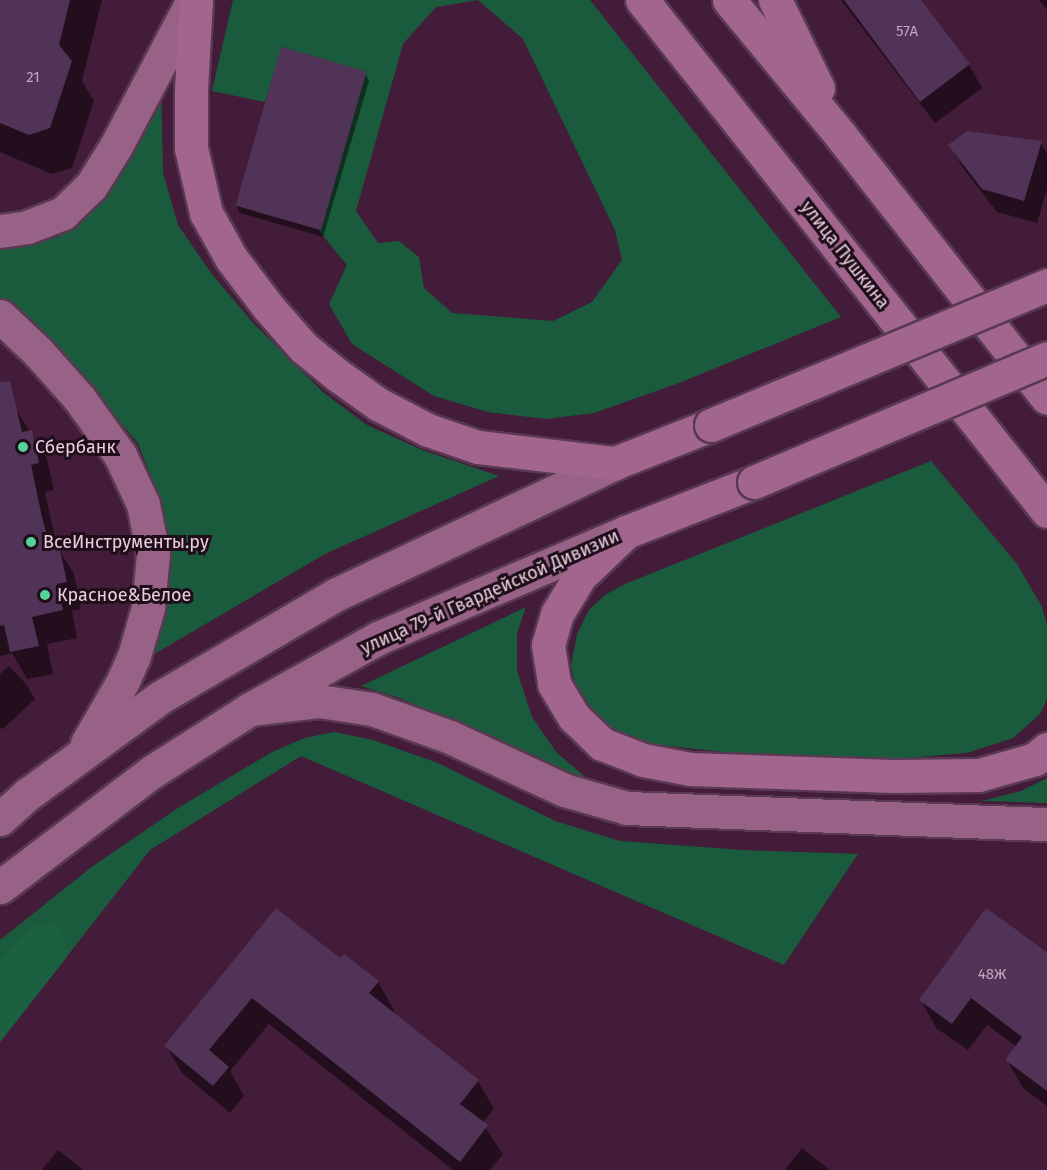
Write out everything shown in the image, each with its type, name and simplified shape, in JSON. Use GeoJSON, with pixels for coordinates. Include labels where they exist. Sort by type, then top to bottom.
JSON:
{"type":"FeatureCollection","features":[{"type":"Feature","properties":{"kind":"main road"},"geometry":{"type":"LineString","coordinates":[[0,231],[27,227],[63,213],[91,186],[116,146],[194,0]]}},
{"type":"Feature","properties":{"kind":"main road"},"geometry":{"type":"LineString","coordinates":[[194,0],[191,148],[206,213],[231,258],[303,347],[378,404],[428,430],[478,447],[615,463]]}},
{"type":"Feature","properties":{"kind":"main road","name":"улица Пушкина"},"geometry":{"type":"LineString","coordinates":[[642,0],[1047,511]]}},
{"type":"Feature","properties":{"kind":"main road"},"geometry":{"type":"LineString","coordinates":[[729,0],[841,136],[1047,398]]}},
{"type":"Feature","properties":{"kind":"main road"},"geometry":{"type":"LineString","coordinates":[[775,0],[841,136]]}},
{"type":"Feature","properties":{"kind":"main road"},"geometry":{"type":"LineString","coordinates":[[0,819],[80,755],[159,698],[337,594],[615,463],[1047,285]]}},
{"type":"Feature","properties":{"kind":"main road"},"geometry":{"type":"LineString","coordinates":[[0,316],[38,351],[79,398],[120,455],[143,504],[153,554],[148,608],[134,656],[123,681],[80,755]]}},
{"type":"Feature","properties":{"kind":"main road","name":"улица 79-й Гвардейской Дивизии"},"geometry":{"type":"LineString","coordinates":[[0,887],[153,771],[250,709],[378,638],[626,532],[754,482],[1047,358]]}},
{"type":"Feature","properties":{"kind":"main road"},"geometry":{"type":"LineString","coordinates":[[626,532],[580,576],[557,614],[548,645],[554,684],[574,717],[602,744],[643,760],[690,769],[893,776],[979,775],[1035,759],[1047,749]]}},
{"type":"Feature","properties":{"kind":"main road"},"geometry":{"type":"LineString","coordinates":[[250,709],[318,701],[372,709],[450,737],[564,790],[627,808],[1047,824]]}},
{"type":"Feature","properties":{"kind":"green space"},"geometry":{"type":"Polygon","coordinates":[[[233,0],[478,0],[590,0],[841,317],[679,383],[594,413],[546,419],[488,412],[434,396],[352,344],[329,304],[347,265],[319,231],[366,72],[282,47],[265,102],[212,91],[233,0]],[[478,0],[436,7],[403,44],[356,211],[378,243],[399,241],[419,257],[424,288],[452,313],[553,321],[592,302],[622,260],[615,230],[523,39],[478,0]]]}},
{"type":"Feature","properties":{"kind":"green space"},"geometry":{"type":"Polygon","coordinates":[[[161,83],[163,173],[178,225],[211,273],[253,323],[324,393],[367,425],[422,450],[499,476],[325,554],[151,656],[161,623],[168,558],[160,499],[138,443],[60,353],[0,299],[0,250],[58,237],[90,212],[112,182],[161,83]]]}},
{"type":"Feature","properties":{"kind":"green space"},"geometry":{"type":"Polygon","coordinates":[[[931,461],[1017,564],[1042,607],[1047,625],[1047,699],[1040,714],[1013,738],[967,753],[894,759],[741,754],[660,745],[610,734],[579,704],[571,665],[577,634],[589,610],[605,595],[625,584],[931,461]]]}},
{"type":"Feature","properties":{"kind":"green space"},"geometry":{"type":"Polygon","coordinates":[[[526,607],[517,633],[517,671],[532,717],[557,753],[597,787],[400,698],[361,686],[526,607]]]}},
{"type":"Feature","properties":{"kind":"green space"},"geometry":{"type":"Polygon","coordinates":[[[334,732],[373,740],[438,763],[555,821],[620,841],[743,850],[858,854],[784,965],[301,756],[150,850],[0,1042],[0,940],[93,866],[178,808],[272,752],[305,738],[334,732]]]}},
{"type":"Feature","properties":{"kind":"green space"},"geometry":{"type":"Polygon","coordinates":[[[1047,778],[1047,803],[982,801],[1021,791],[1047,778]]]}},
{"type":"Feature","properties":{"kind":"green space"},"geometry":{"type":"Polygon","coordinates":[[[54,923],[64,933],[67,957],[0,1042],[0,961],[31,927],[54,923]]]}},
{"type":"Feature","properties":{"kind":"building"},"geometry":{"type":"Polygon","coordinates":[[[0,0],[70,0],[59,45],[72,61],[50,128],[29,135],[0,123],[0,0]]]}},
{"type":"Feature","properties":{"kind":"building"},"geometry":{"type":"Polygon","coordinates":[[[844,0],[921,0],[970,64],[920,102],[844,0]]]}},
{"type":"Feature","properties":{"kind":"building"},"geometry":{"type":"Polygon","coordinates":[[[281,47],[367,72],[321,230],[236,206],[281,47]]]}},
{"type":"Feature","properties":{"kind":"building"},"geometry":{"type":"Polygon","coordinates":[[[967,131],[1042,141],[1024,201],[982,189],[948,145],[967,131]]]}},
{"type":"Feature","properties":{"kind":"building"},"geometry":{"type":"Polygon","coordinates":[[[10,381],[22,432],[32,430],[39,463],[31,465],[42,517],[50,547],[59,546],[67,582],[57,584],[63,610],[32,617],[39,646],[10,652],[4,625],[0,626],[0,382],[10,381]]]}},
{"type":"Feature","properties":{"kind":"building"},"geometry":{"type":"Polygon","coordinates":[[[276,908],[340,958],[344,954],[379,981],[369,993],[479,1080],[460,1104],[488,1125],[460,1162],[252,998],[209,1050],[229,1067],[213,1086],[164,1046],[276,908]]]}},
{"type":"Feature","properties":{"kind":"building"},"geometry":{"type":"Polygon","coordinates":[[[986,908],[1047,952],[1047,1091],[1005,1060],[1022,1037],[971,998],[952,1024],[919,1000],[986,908]]]}},
{"type":"Feature","properties":{"kind":"place","name":"Сбербанк"},"geometry":{"type":"Point","coordinates":[23,447]}},
{"type":"Feature","properties":{"kind":"place","name":"ВсеИнструменты.ру"},"geometry":{"type":"Point","coordinates":[31,542]}},
{"type":"Feature","properties":{"kind":"place","name":"Красное&Белое"},"geometry":{"type":"Point","coordinates":[45,595]}}]}
